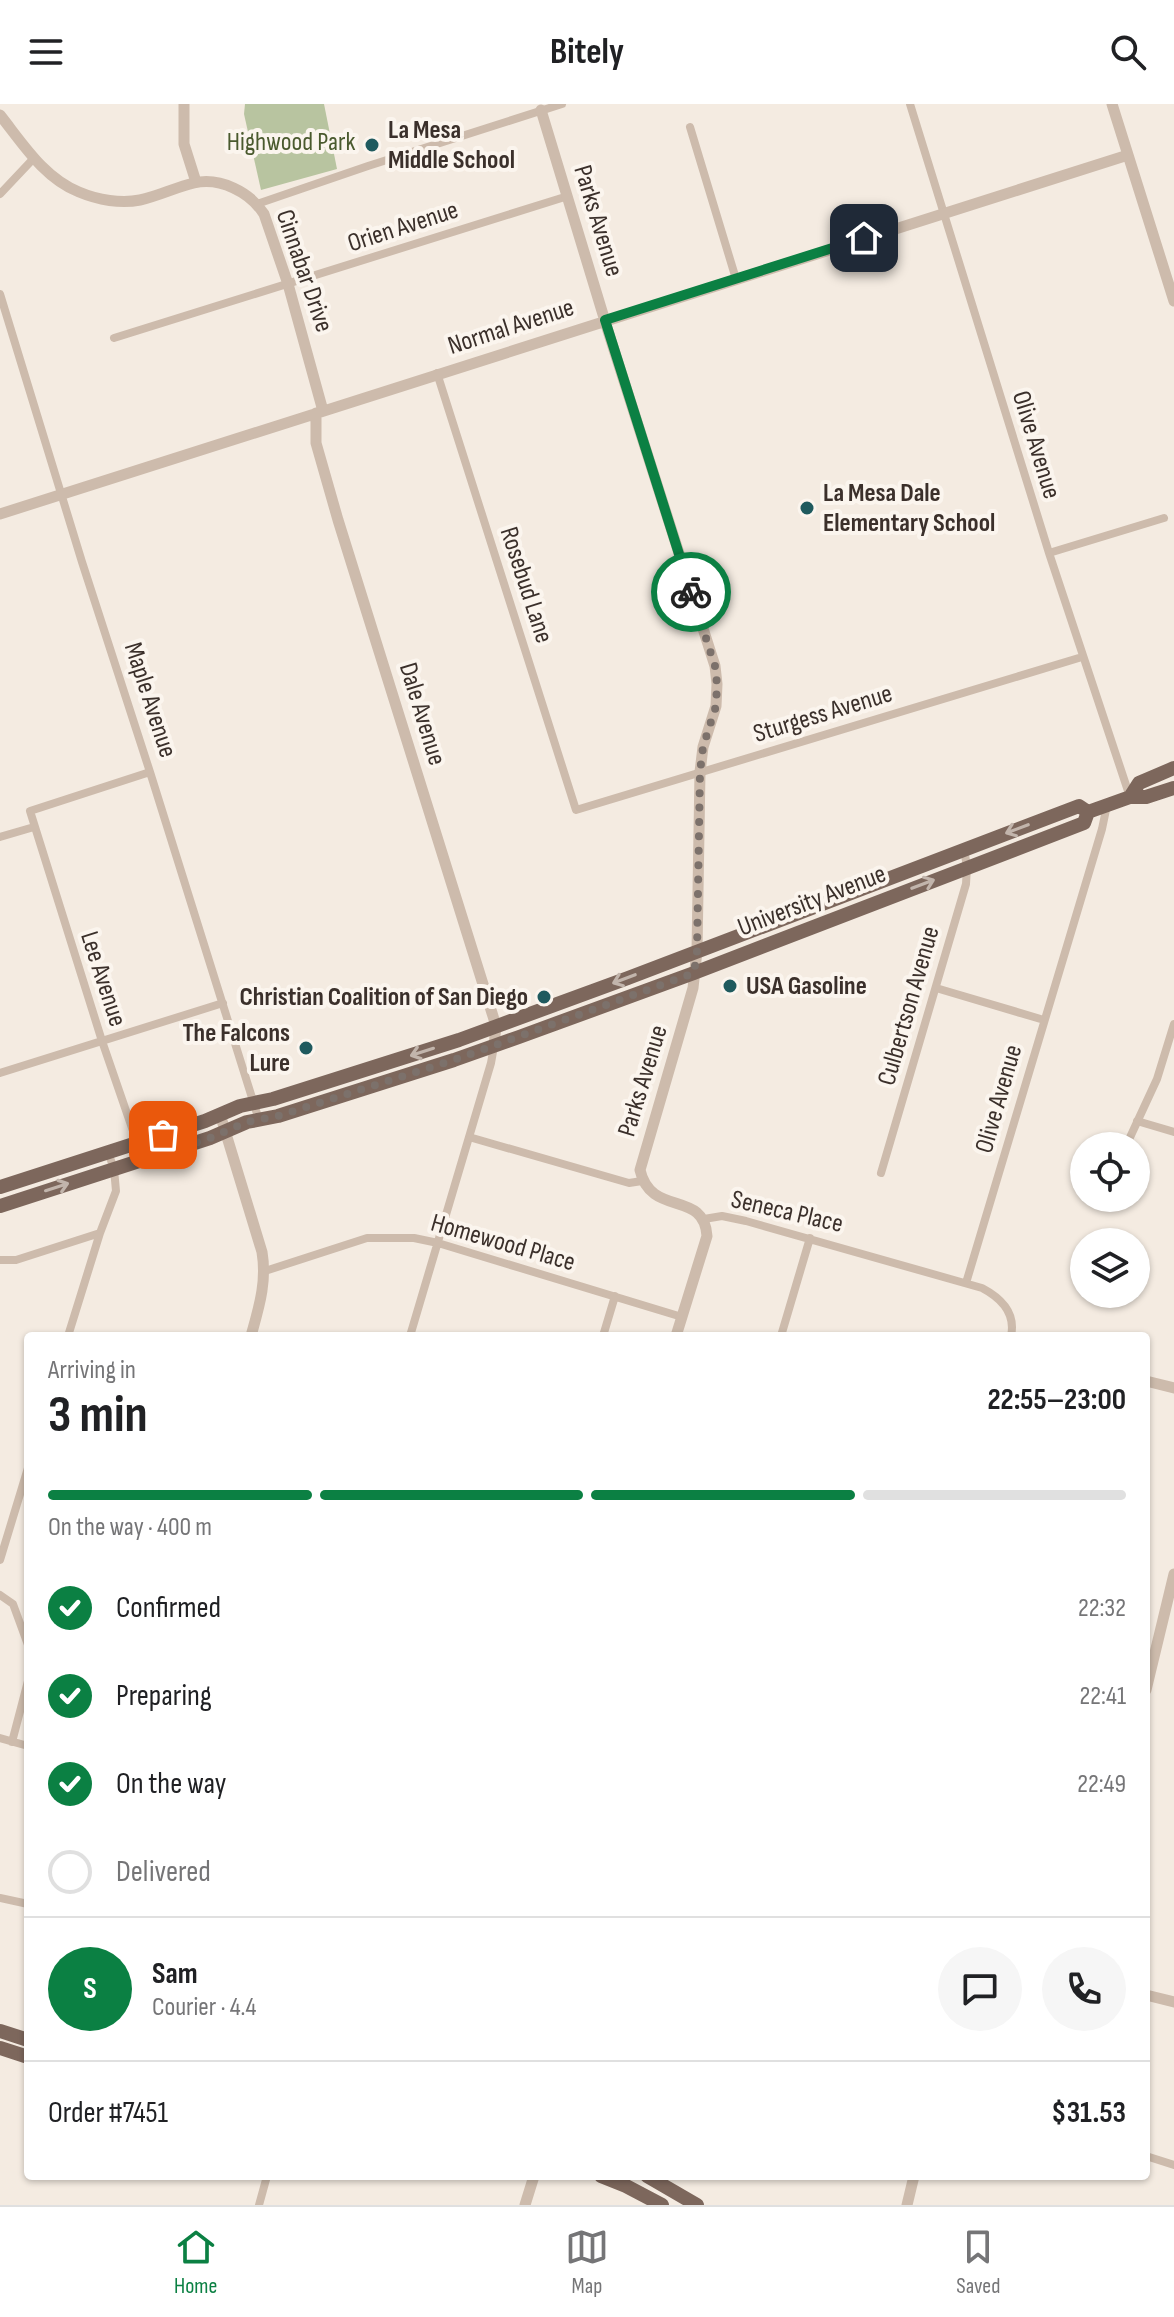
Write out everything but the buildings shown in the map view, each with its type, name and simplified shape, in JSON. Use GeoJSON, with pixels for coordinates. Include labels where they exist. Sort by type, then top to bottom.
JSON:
{"type":"FeatureCollection","features":[{"type":"Feature","properties":{"kind":"main road","name":"University Avenue"},"geometry":{"type":"LineString","coordinates":[[1130,797],[1139,783],[1174,768]]}},
{"type":"Feature","properties":{"kind":"main road","name":"University Avenue"},"geometry":{"type":"LineString","coordinates":[[0,1206],[226,1132],[247,1122],[329,1100],[494,1046],[694,973],[1084,823],[1088,812],[1130,797],[1146,797],[1174,788]]}},
{"type":"Feature","properties":{"kind":"main road","name":"University Avenue"},"geometry":{"type":"LineString","coordinates":[[0,1187],[254,1102],[283,1096],[496,1026],[1079,806],[1088,812]]}},
{"type":"Feature","properties":{"kind":"main road"},"geometry":{"type":"LineString","coordinates":[[0,2031],[24,2039]]}},
{"type":"Feature","properties":{"kind":"main road"},"geometry":{"type":"LineString","coordinates":[[0,2048],[24,2056]]}},
{"type":"Feature","properties":{"kind":"main road"},"geometry":{"type":"LineString","coordinates":[[611,2180],[662,2205]]}},
{"type":"Feature","properties":{"kind":"main road"},"geometry":{"type":"LineString","coordinates":[[632,2189],[656,2187],[664,2180],[697,2205]]}},
{"type":"Feature","properties":{"kind":"street"},"geometry":{"type":"LineString","coordinates":[[184,104],[184,144],[196,182]]}},
{"type":"Feature","properties":{"kind":"street"},"geometry":{"type":"LineString","coordinates":[[257,204],[562,104]]}},
{"type":"Feature","properties":{"kind":"street","name":"Olive Avenue"},"geometry":{"type":"LineString","coordinates":[[910,104],[1082,657],[1130,797]]}},
{"type":"Feature","properties":{"kind":"street"},"geometry":{"type":"LineString","coordinates":[[1112,104],[1174,301]]}},
{"type":"Feature","properties":{"kind":"street","name":"Parks Avenue"},"geometry":{"type":"LineString","coordinates":[[541,110],[715,666],[717,684],[716,706],[703,747],[700,772],[697,951],[693,988],[640,1170],[642,1181]]}},
{"type":"Feature","properties":{"kind":"street","name":"Cinnabar Drive"},"geometry":{"type":"LineString","coordinates":[[0,115],[48,173],[68,187],[104,199],[141,200],[196,182],[229,187],[248,195],[264,214],[288,284],[319,412]]}},
{"type":"Feature","properties":{"kind":"street"},"geometry":{"type":"LineString","coordinates":[[690,127],[736,279]]}},
{"type":"Feature","properties":{"kind":"street","name":"Normal Avenue"},"geometry":{"type":"LineString","coordinates":[[0,514],[1128,155]]}},
{"type":"Feature","properties":{"kind":"street"},"geometry":{"type":"LineString","coordinates":[[0,194],[34,158]]}},
{"type":"Feature","properties":{"kind":"street","name":"Orien Avenue"},"geometry":{"type":"LineString","coordinates":[[114,338],[568,196]]}},
{"type":"Feature","properties":{"kind":"street","name":"Maple Avenue"},"geometry":{"type":"LineString","coordinates":[[0,294],[259,1120]]}},
{"type":"Feature","properties":{"kind":"street","name":"Rosebud Lane"},"geometry":{"type":"LineString","coordinates":[[437,373],[576,810]]}},
{"type":"Feature","properties":{"kind":"street","name":"Dale Avenue"},"geometry":{"type":"LineString","coordinates":[[319,412],[316,443],[338,520],[496,1026]]}},
{"type":"Feature","properties":{"kind":"street"},"geometry":{"type":"LineString","coordinates":[[1049,553],[1164,518]]}},
{"type":"Feature","properties":{"kind":"street","name":"Sturgess Avenue"},"geometry":{"type":"LineString","coordinates":[[576,810],[1082,657]]}},
{"type":"Feature","properties":{"kind":"street"},"geometry":{"type":"LineString","coordinates":[[0,837],[34,827],[30,811],[150,772]]}},
{"type":"Feature","properties":{"kind":"street","name":"Olive Avenue"},"geometry":{"type":"LineString","coordinates":[[966,1283],[1107,805]]}},
{"type":"Feature","properties":{"kind":"street","name":"Lee Avenue"},"geometry":{"type":"LineString","coordinates":[[34,827],[143,1160]]}},
{"type":"Feature","properties":{"kind":"street","name":"Culbertson Avenue"},"geometry":{"type":"LineString","coordinates":[[881,1173],[966,884],[964,849]]}},
{"type":"Feature","properties":{"kind":"street"},"geometry":{"type":"LineString","coordinates":[[936,988],[1044,1020]]}},
{"type":"Feature","properties":{"kind":"street"},"geometry":{"type":"LineString","coordinates":[[0,1073],[223,1003]]}},
{"type":"Feature","properties":{"kind":"street"},"geometry":{"type":"LineString","coordinates":[[1132,1132],[1157,1079],[1174,1024]]}},
{"type":"Feature","properties":{"kind":"street"},"geometry":{"type":"LineString","coordinates":[[411,1332],[469,1137],[494,1046],[496,1026]]}},
{"type":"Feature","properties":{"kind":"street"},"geometry":{"type":"LineString","coordinates":[[220,1114],[265,1271],[252,1332]]}},
{"type":"Feature","properties":{"kind":"street"},"geometry":{"type":"LineString","coordinates":[[1137,1121],[1174,1132]]}},
{"type":"Feature","properties":{"kind":"street","name":"Seneca Place"},"geometry":{"type":"LineString","coordinates":[[469,1137],[629,1183],[642,1181],[662,1199],[695,1209],[704,1219],[722,1216],[966,1283]]}},
{"type":"Feature","properties":{"kind":"street"},"geometry":{"type":"LineString","coordinates":[[69,1332],[116,1191],[114,1169],[108,1152]]}},
{"type":"Feature","properties":{"kind":"street"},"geometry":{"type":"LineString","coordinates":[[677,1332],[707,1236],[704,1219]]}},
{"type":"Feature","properties":{"kind":"street"},"geometry":{"type":"LineString","coordinates":[[0,1260],[16,1260],[100,1233]]}},
{"type":"Feature","properties":{"kind":"street","name":"Homewood Place"},"geometry":{"type":"LineString","coordinates":[[265,1271],[367,1238],[414,1238],[682,1317]]}},
{"type":"Feature","properties":{"kind":"street"},"geometry":{"type":"LineString","coordinates":[[782,1332],[810,1238]]}},
{"type":"Feature","properties":{"kind":"street"},"geometry":{"type":"LineString","coordinates":[[966,1283],[997,1296],[1008,1310],[1012,1332]]}},
{"type":"Feature","properties":{"kind":"street"},"geometry":{"type":"LineString","coordinates":[[604,1332],[615,1296]]}},
{"type":"Feature","properties":{"kind":"street"},"geometry":{"type":"LineString","coordinates":[[1150,1382],[1174,1388]]}},
{"type":"Feature","properties":{"kind":"street"},"geometry":{"type":"LineString","coordinates":[[0,1560],[24,1481]]}},
{"type":"Feature","properties":{"kind":"street"},"geometry":{"type":"LineString","coordinates":[[1150,1678],[1167,1628],[1174,1574]]}},
{"type":"Feature","properties":{"kind":"street"},"geometry":{"type":"LineString","coordinates":[[0,1595],[13,1604],[24,1634]]}},
{"type":"Feature","properties":{"kind":"street"},"geometry":{"type":"LineString","coordinates":[[12,1742],[24,1696]]}},
{"type":"Feature","properties":{"kind":"street"},"geometry":{"type":"LineString","coordinates":[[0,1738],[24,1745]]}},
{"type":"Feature","properties":{"kind":"street"},"geometry":{"type":"LineString","coordinates":[[0,1898],[24,1903]]}},
{"type":"Feature","properties":{"kind":"street"},"geometry":{"type":"LineString","coordinates":[[1150,1996],[1174,2002]]}},
{"type":"Feature","properties":{"kind":"street"},"geometry":{"type":"LineString","coordinates":[[1150,2157],[1174,2165]]}},
{"type":"Feature","properties":{"kind":"street"},"geometry":{"type":"LineString","coordinates":[[259,2205],[266,2180]]}},
{"type":"Feature","properties":{"kind":"street"},"geometry":{"type":"LineString","coordinates":[[525,2205],[533,2180]]}},
{"type":"Feature","properties":{"kind":"street"},"geometry":{"type":"LineString","coordinates":[[907,2205],[913,2180]]}},
{"type":"Feature","properties":{"kind":"green space","name":"Highwood Park"},"geometry":{"type":"Polygon","coordinates":[[[245,104],[324,104],[337,169],[261,190],[244,114],[245,104]]]}},
{"type":"Feature","properties":{"kind":"way so far"},"geometry":{"type":"LineString","coordinates":[[163,1135],[138,1143],[143,1160],[247,1122],[278,1116],[454,1060],[694,973],[700,772],[703,747],[716,706],[717,684],[715,666],[691,592]]}},
{"type":"Feature","properties":{"kind":"place","name":"La Mesa Middle School"},"geometry":{"type":"Point","coordinates":[372,145]}},
{"type":"Feature","properties":{"kind":"place","name":"La Mesa Dale Elementary School"},"geometry":{"type":"Point","coordinates":[807,508]}},
{"type":"Feature","properties":{"kind":"place","name":"USA Gasoline"},"geometry":{"type":"Point","coordinates":[730,986]}},
{"type":"Feature","properties":{"kind":"place","name":"Christian Coalition of San Diego"},"geometry":{"type":"Point","coordinates":[544,997]}},
{"type":"Feature","properties":{"kind":"place","name":"The Falcons Lure"},"geometry":{"type":"Point","coordinates":[306,1048]}},
{"type":"Feature","properties":{"kind":"route"},"geometry":{"type":"LineString","coordinates":[[691,592],[605,320],[864,238]]}}]}
